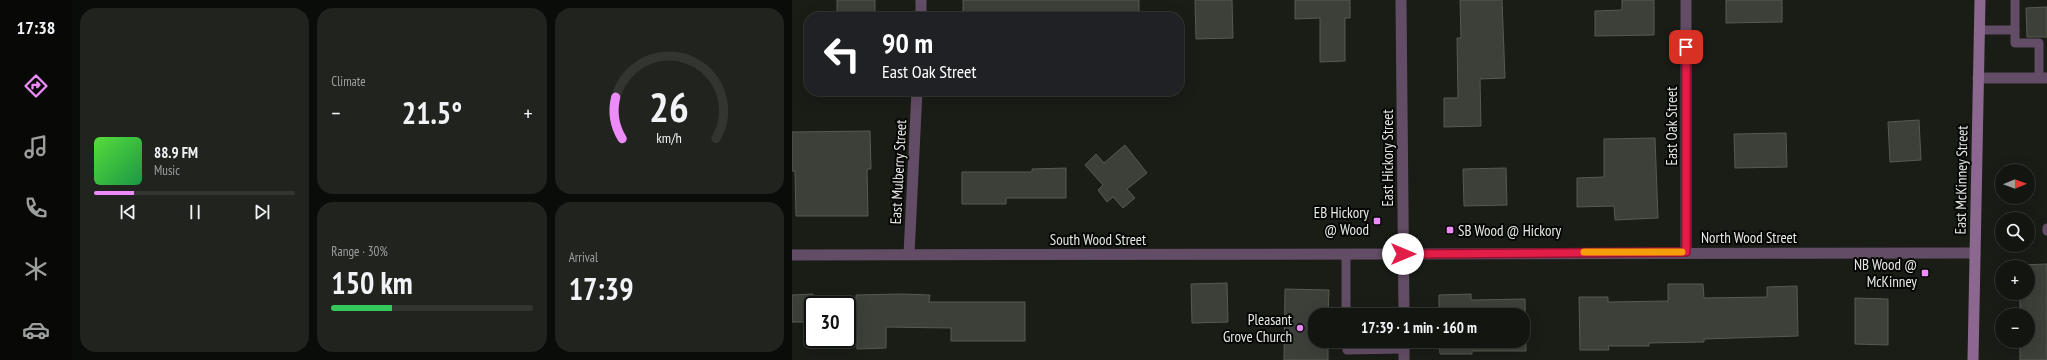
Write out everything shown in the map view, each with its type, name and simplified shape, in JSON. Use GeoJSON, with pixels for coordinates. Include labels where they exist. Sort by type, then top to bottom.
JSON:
{"type":"FeatureCollection","features":[{"type":"Feature","properties":{"kind":"main road","name":"East McKinney Street"},"geometry":{"type":"LineString","coordinates":[[1973,360],[1980,0]]}},
{"type":"Feature","properties":{"kind":"street"},"geometry":{"type":"LineString","coordinates":[[921,12],[922,0]]}},
{"type":"Feature","properties":{"kind":"street","name":"East Hickory Street"},"geometry":{"type":"LineString","coordinates":[[1401,0],[1404,308]]}},
{"type":"Feature","properties":{"kind":"street","name":"East Oak Street"},"geometry":{"type":"LineString","coordinates":[[1686,0],[1686,252]]}},
{"type":"Feature","properties":{"kind":"street"},"geometry":{"type":"LineString","coordinates":[[1978,78],[2043,78]]}},
{"type":"Feature","properties":{"kind":"street","name":"East Mulberry Street"},"geometry":{"type":"LineString","coordinates":[[909,254],[917,96]]}},
{"type":"Feature","properties":{"kind":"street","name":"North Wood Street"},"geometry":{"type":"LineString","coordinates":[[1403,254],[1975,252]]}},
{"type":"Feature","properties":{"kind":"street","name":"South Wood Street"},"geometry":{"type":"LineString","coordinates":[[792,255],[1403,254]]}},
{"type":"Feature","properties":{"kind":"lane"},"geometry":{"type":"LineString","coordinates":[[2015,0],[2015,43],[2039,43],[2043,78]]}},
{"type":"Feature","properties":{"kind":"lane"},"geometry":{"type":"LineString","coordinates":[[1979,30],[2015,30]]}},
{"type":"Feature","properties":{"kind":"lane"},"geometry":{"type":"LineString","coordinates":[[1346,254],[1346,308]]}},
{"type":"Feature","properties":{"kind":"lane"},"geometry":{"type":"LineString","coordinates":[[1347,348],[1347,350],[1404,350]]}},
{"type":"Feature","properties":{"kind":"building"},"geometry":{"type":"Polygon","coordinates":[[[837,0],[875,0],[875,12],[837,12],[837,0]]]}},
{"type":"Feature","properties":{"kind":"building"},"geometry":{"type":"Polygon","coordinates":[[[963,0],[1139,0],[1139,12],[963,12],[963,0]]]}},
{"type":"Feature","properties":{"kind":"building"},"geometry":{"type":"Polygon","coordinates":[[[1195,0],[1232,0],[1233,38],[1196,39],[1195,0]]]}},
{"type":"Feature","properties":{"kind":"building"},"geometry":{"type":"Polygon","coordinates":[[[1295,0],[1350,0],[1350,18],[1345,18],[1345,61],[1320,62],[1320,18],[1295,19],[1295,0]]]}},
{"type":"Feature","properties":{"kind":"building"},"geometry":{"type":"Polygon","coordinates":[[[1460,0],[1502,0],[1505,78],[1480,79],[1481,126],[1444,127],[1444,98],[1458,98],[1457,38],[1461,38],[1460,0]]]}},
{"type":"Feature","properties":{"kind":"building"},"geometry":{"type":"Polygon","coordinates":[[[1622,0],[1654,0],[1654,35],[1595,36],[1595,11],[1622,10],[1622,0]]]}},
{"type":"Feature","properties":{"kind":"building"},"geometry":{"type":"Polygon","coordinates":[[[1726,0],[1782,0],[1782,22],[1726,23],[1726,0]]]}},
{"type":"Feature","properties":{"kind":"building"},"geometry":{"type":"Polygon","coordinates":[[[2047,7],[2047,37],[2027,37],[2026,8],[2047,7]]]}},
{"type":"Feature","properties":{"kind":"building"},"geometry":{"type":"Polygon","coordinates":[[[1919,120],[1921,160],[1890,162],[1888,122],[1919,120]]]}},
{"type":"Feature","properties":{"kind":"building"},"geometry":{"type":"Polygon","coordinates":[[[870,131],[871,169],[867,169],[868,216],[796,216],[795,171],[792,171],[792,132],[870,131]]]}},
{"type":"Feature","properties":{"kind":"building"},"geometry":{"type":"Polygon","coordinates":[[[1786,133],[1787,167],[1735,168],[1734,134],[1786,133]]]}},
{"type":"Feature","properties":{"kind":"building"},"geometry":{"type":"Polygon","coordinates":[[[1655,138],[1658,218],[1615,220],[1614,206],[1577,207],[1577,178],[1604,177],[1604,139],[1655,138]]]}},
{"type":"Feature","properties":{"kind":"building"},"geometry":{"type":"Polygon","coordinates":[[[1125,145],[1147,173],[1127,189],[1135,198],[1123,208],[1113,197],[1107,202],[1098,190],[1103,185],[1085,165],[1096,154],[1104,163],[1125,145]]]}},
{"type":"Feature","properties":{"kind":"building"},"geometry":{"type":"Polygon","coordinates":[[[1066,168],[1066,198],[1006,198],[1006,204],[962,204],[962,172],[1032,172],[1032,169],[1066,168]]]}},
{"type":"Feature","properties":{"kind":"building"},"geometry":{"type":"Polygon","coordinates":[[[1506,168],[1507,205],[1464,206],[1463,169],[1506,168]]]}},
{"type":"Feature","properties":{"kind":"building"},"geometry":{"type":"Polygon","coordinates":[[[2035,264],[2047,264],[2047,360],[2020,360],[2020,348],[2035,348],[2035,308],[2020,308],[2020,300],[2035,300],[2035,264]]]}},
{"type":"Feature","properties":{"kind":"building"},"geometry":{"type":"Polygon","coordinates":[[[1227,283],[1228,322],[1192,323],[1191,284],[1227,283]]]}},
{"type":"Feature","properties":{"kind":"building"},"geometry":{"type":"Polygon","coordinates":[[[1668,284],[1703,284],[1704,298],[1767,297],[1767,287],[1797,286],[1798,336],[1704,339],[1704,342],[1649,343],[1649,346],[1608,346],[1609,350],[1580,350],[1579,297],[1608,297],[1608,302],[1668,301],[1668,284]]]}},
{"type":"Feature","properties":{"kind":"building","name":"Pleasant Grove Church"},"geometry":{"type":"Polygon","coordinates":[[[1285,289],[1329,290],[1328,308],[1308,308],[1308,348],[1328,348],[1328,360],[1284,360],[1285,289]]]}},
{"type":"Feature","properties":{"kind":"building"},"geometry":{"type":"Polygon","coordinates":[[[813,294],[813,296],[804,296],[804,322],[792,322],[792,295],[813,294]]]}},
{"type":"Feature","properties":{"kind":"building"},"geometry":{"type":"Polygon","coordinates":[[[1471,294],[1471,300],[1525,299],[1525,308],[1439,308],[1439,295],[1471,294]]]}},
{"type":"Feature","properties":{"kind":"building"},"geometry":{"type":"Polygon","coordinates":[[[856,295],[930,295],[929,302],[1025,302],[1025,341],[951,341],[951,328],[886,327],[886,348],[857,349],[856,295]]]}},
{"type":"Feature","properties":{"kind":"building"},"geometry":{"type":"Polygon","coordinates":[[[1855,298],[1888,299],[1888,345],[1855,344],[1855,298]]]}},
{"type":"Feature","properties":{"kind":"building"},"geometry":{"type":"Polygon","coordinates":[[[1440,348],[1526,348],[1526,351],[1472,351],[1472,354],[1440,354],[1440,348]]]}},
{"type":"Feature","properties":{"kind":"slow traffic"},"geometry":{"type":"LineString","coordinates":[[1584,252],[1682,252]]}},
{"type":"Feature","properties":{"kind":"place","name":"EB Hickory @ Wood"},"geometry":{"type":"Point","coordinates":[1377,221]}},
{"type":"Feature","properties":{"kind":"place","name":"SB Wood @ Hickory"},"geometry":{"type":"Point","coordinates":[1450,230]}},
{"type":"Feature","properties":{"kind":"place","name":"NB Wood @ McKinney"},"geometry":{"type":"Point","coordinates":[1925,273]}},
{"type":"Feature","properties":{"kind":"place","name":"Pleasant Grove Church"},"geometry":{"type":"Point","coordinates":[1300,328]}},
{"type":"Feature","properties":{"kind":"route"},"geometry":{"type":"LineString","coordinates":[[1403,254],[1686,252],[1686,47]]}}]}
